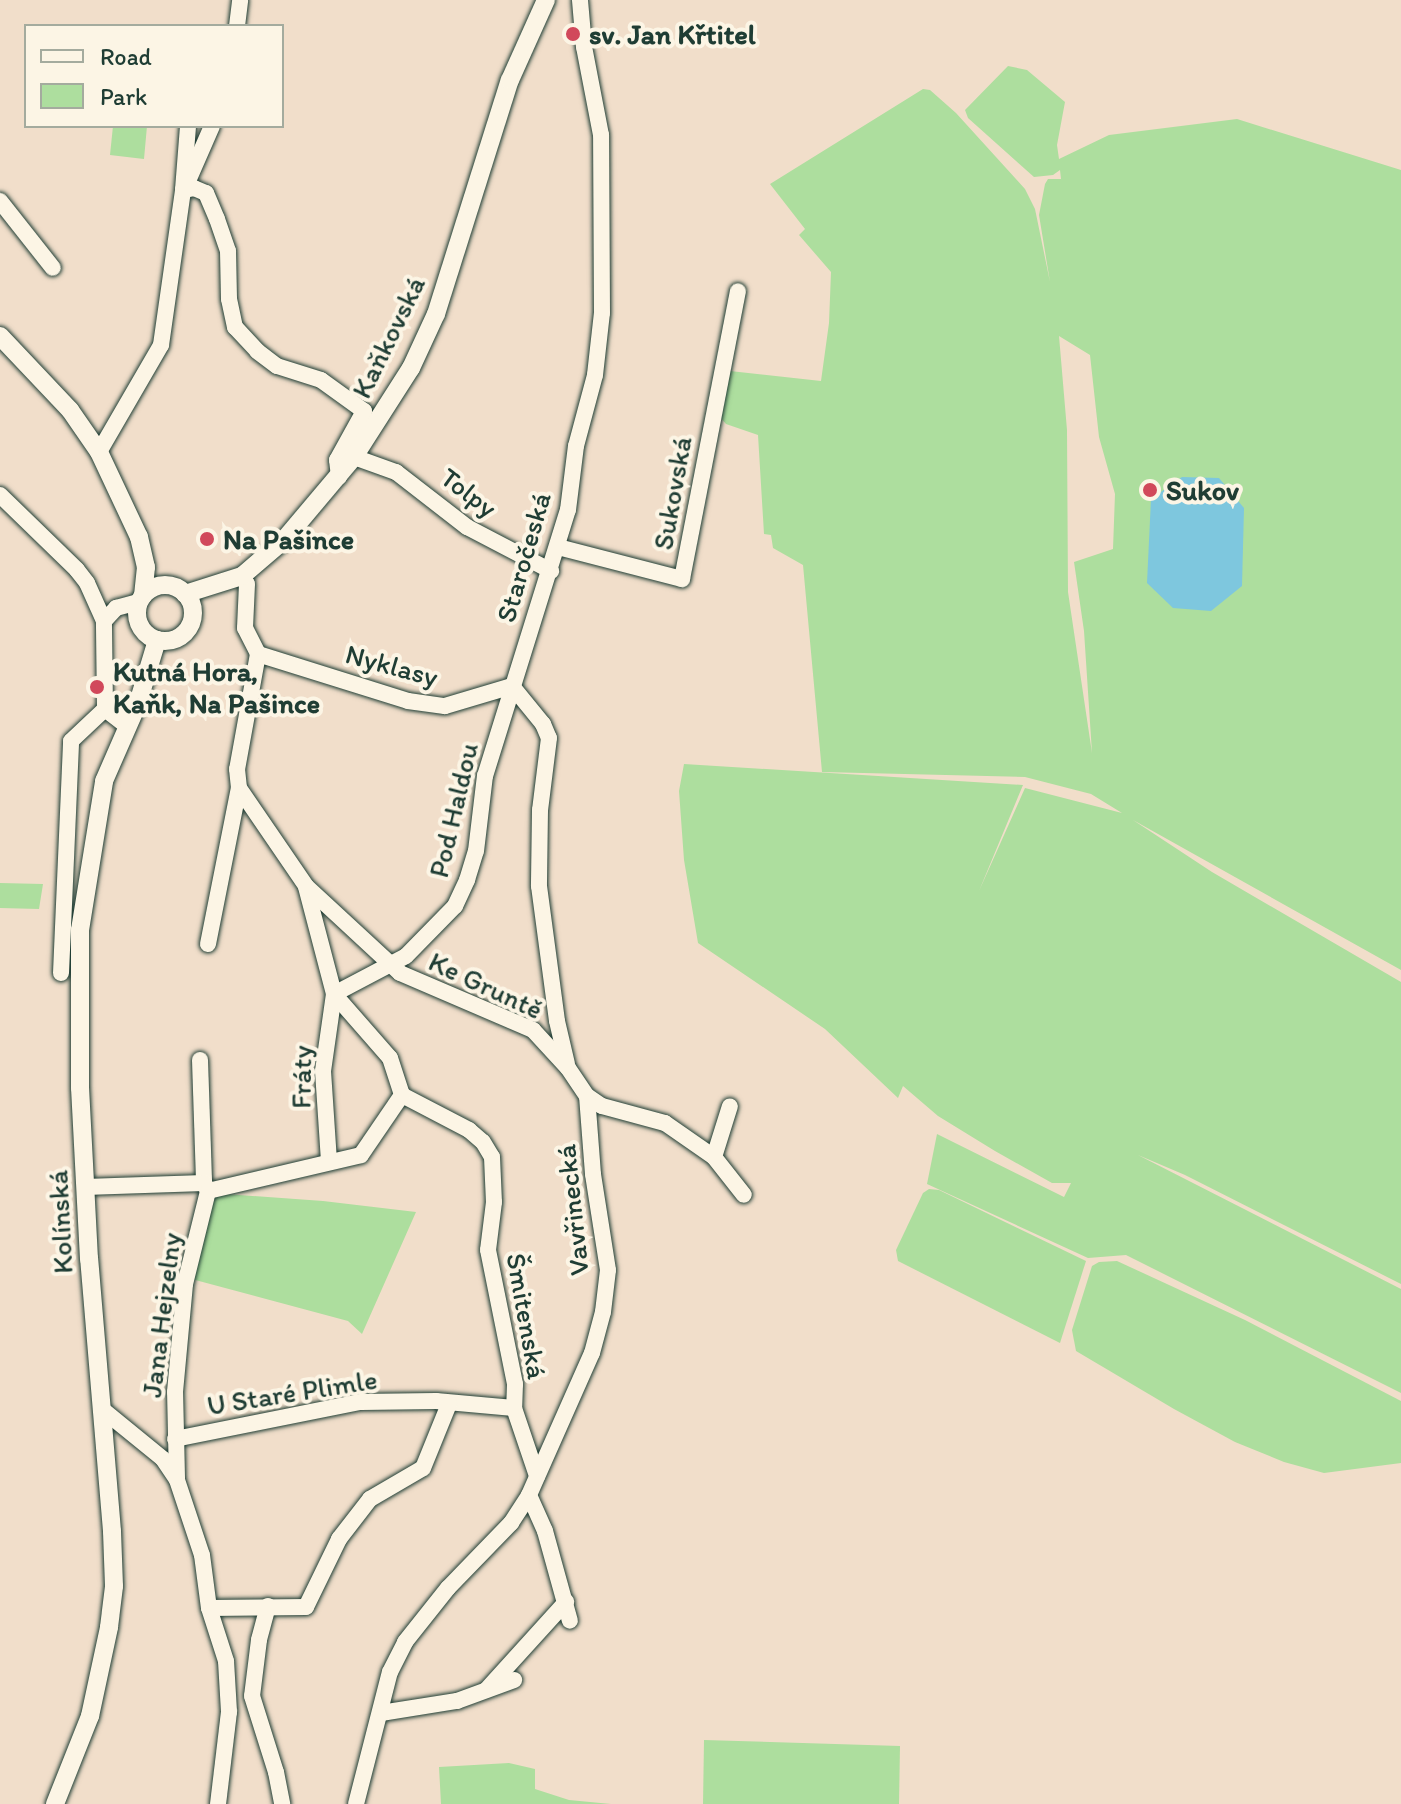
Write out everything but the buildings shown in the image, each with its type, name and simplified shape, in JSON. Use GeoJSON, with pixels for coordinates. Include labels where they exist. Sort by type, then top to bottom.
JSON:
{"type":"FeatureCollection","features":[{"type":"Feature","properties":{"kind":"street"},"geometry":{"type":"LineString","coordinates":[[237,24],[240,0]]}},
{"type":"Feature","properties":{"kind":"street","name":"Kaňkovská"},"geometry":{"type":"LineString","coordinates":[[189,602],[206,590],[242,576],[284,540],[354,457],[411,368],[436,314],[510,80],[546,0]]}},
{"type":"Feature","properties":{"kind":"street","name":"Staročeská"},"geometry":{"type":"LineString","coordinates":[[512,686],[568,510],[576,446],[595,375],[602,313],[601,135],[584,47],[580,0]]}},
{"type":"Feature","properties":{"kind":"street"},"geometry":{"type":"LineString","coordinates":[[99,452],[161,345],[183,190],[188,128]]}},
{"type":"Feature","properties":{"kind":"street"},"geometry":{"type":"LineString","coordinates":[[183,190],[211,128]]}},
{"type":"Feature","properties":{"kind":"street"},"geometry":{"type":"LineString","coordinates":[[183,190],[194,188],[206,193],[217,219],[228,251],[229,299],[235,327],[257,351],[277,366],[321,380],[364,411],[337,460],[339,477]]}},
{"type":"Feature","properties":{"kind":"street"},"geometry":{"type":"LineString","coordinates":[[0,201],[53,268]]}},
{"type":"Feature","properties":{"kind":"street","name":"Sukovská"},"geometry":{"type":"LineString","coordinates":[[558,547],[682,579],[738,291]]}},
{"type":"Feature","properties":{"kind":"street"},"geometry":{"type":"LineString","coordinates":[[0,336],[70,410],[99,452],[124,499],[146,567],[163,585],[189,602],[192,619],[182,634],[166,641],[157,640],[139,625],[146,567]]}},
{"type":"Feature","properties":{"kind":"street","name":"Tolpy"},"geometry":{"type":"LineString","coordinates":[[354,457],[396,472],[467,527],[551,571]]}},
{"type":"Feature","properties":{"kind":"street"},"geometry":{"type":"LineString","coordinates":[[0,495],[77,570],[104,621],[105,709],[71,741],[61,973]]}},
{"type":"Feature","properties":{"kind":"street"},"geometry":{"type":"LineString","coordinates":[[208,944],[239,788],[237,769],[258,654],[245,628],[247,584],[242,576]]}},
{"type":"Feature","properties":{"kind":"street"},"geometry":{"type":"LineString","coordinates":[[104,621],[116,608],[141,599],[163,585]]}},
{"type":"Feature","properties":{"kind":"street","name":"Kolínská"},"geometry":{"type":"LineString","coordinates":[[55,1804],[90,1716],[109,1627],[114,1586],[85,1187],[80,1088],[80,930],[104,781],[128,727],[157,640]]}},
{"type":"Feature","properties":{"kind":"street","name":"Nyklasy"},"geometry":{"type":"LineString","coordinates":[[258,654],[408,701],[445,706],[512,686]]}},
{"type":"Feature","properties":{"kind":"street"},"geometry":{"type":"LineString","coordinates":[[512,686],[543,724],[549,738],[540,810],[539,874],[557,1021],[568,1068]]}},
{"type":"Feature","properties":{"kind":"street","name":"Pod Haldou"},"geometry":{"type":"LineString","coordinates":[[389,965],[406,956],[430,935],[455,906],[467,880],[476,851],[485,776],[512,686]]}},
{"type":"Feature","properties":{"kind":"street"},"geometry":{"type":"LineString","coordinates":[[105,709],[128,727]]}},
{"type":"Feature","properties":{"kind":"street","name":"Ke Gruntě"},"geometry":{"type":"LineString","coordinates":[[239,788],[306,886],[389,965],[426,988],[533,1030],[568,1068],[587,1096]]}},
{"type":"Feature","properties":{"kind":"street","name":"Ke Gruntě"},"geometry":{"type":"LineString","coordinates":[[306,886],[334,994],[389,965]]}},
{"type":"Feature","properties":{"kind":"street"},"geometry":{"type":"LineString","coordinates":[[85,1187],[206,1187],[361,1155],[402,1095],[390,1058],[334,994]]}},
{"type":"Feature","properties":{"kind":"street","name":"Fráty"},"geometry":{"type":"LineString","coordinates":[[329,1161],[323,1071],[334,994]]}},
{"type":"Feature","properties":{"kind":"street"},"geometry":{"type":"LineString","coordinates":[[533,1030],[557,1021]]}},
{"type":"Feature","properties":{"kind":"street","name":"Jana Hejzelny"},"geometry":{"type":"LineString","coordinates":[[177,1480],[175,1392],[185,1284],[206,1187],[200,1060]]}},
{"type":"Feature","properties":{"kind":"street","name":"Šmitenská"},"geometry":{"type":"LineString","coordinates":[[402,1095],[469,1130],[483,1142],[492,1157],[494,1202],[488,1250],[515,1384],[517,1416],[537,1476]]}},
{"type":"Feature","properties":{"kind":"street"},"geometry":{"type":"LineString","coordinates":[[587,1096],[602,1106],[665,1123],[714,1157],[744,1195]]}},
{"type":"Feature","properties":{"kind":"street","name":"Vavřinecká"},"geometry":{"type":"LineString","coordinates":[[356,1804],[390,1672],[405,1642],[448,1588],[511,1523],[529,1495],[555,1429],[592,1353],[608,1270],[593,1174],[587,1096]]}},
{"type":"Feature","properties":{"kind":"street"},"geometry":{"type":"LineString","coordinates":[[714,1157],[730,1106]]}},
{"type":"Feature","properties":{"kind":"street","name":"U Staré Plimle"},"geometry":{"type":"LineString","coordinates":[[175,1439],[361,1402],[436,1401],[517,1416],[555,1429]]}},
{"type":"Feature","properties":{"kind":"street"},"geometry":{"type":"LineString","coordinates":[[209,1608],[306,1607],[339,1539],[370,1499],[423,1468],[449,1404]]}},
{"type":"Feature","properties":{"kind":"street"},"geometry":{"type":"LineString","coordinates":[[103,1410],[163,1459],[177,1480],[202,1555],[209,1608],[226,1661],[229,1712],[218,1804]]}},
{"type":"Feature","properties":{"kind":"street"},"geometry":{"type":"LineString","coordinates":[[529,1495],[545,1531],[570,1621]]}},
{"type":"Feature","properties":{"kind":"street"},"geometry":{"type":"LineString","coordinates":[[485,1691],[566,1602]]}},
{"type":"Feature","properties":{"kind":"street"},"geometry":{"type":"LineString","coordinates":[[268,1606],[259,1640],[252,1696],[276,1772],[282,1804]]}},
{"type":"Feature","properties":{"kind":"street"},"geometry":{"type":"LineString","coordinates":[[381,1713],[431,1707],[514,1680]]}},
{"type":"Feature","properties":{"kind":"street"},"geometry":{"type":"LineString","coordinates":[[229,1712],[254,1710]]}},
{"type":"Feature","properties":{"kind":"green space"},"geometry":{"type":"Polygon","coordinates":[[[1008,66],[1027,70],[1065,102],[1057,145],[1059,159],[1109,135],[1237,119],[1401,170],[1401,970],[1133,820],[1212,872],[1401,982],[1401,1284],[1185,1175],[1138,1155],[1401,1289],[1401,1393],[1126,1255],[1088,1258],[927,1184],[937,1134],[1064,1197],[1071,1183],[1052,1183],[995,1151],[938,1116],[903,1086],[898,1098],[825,1029],[698,943],[684,860],[679,791],[684,764],[1023,785],[979,891],[1025,788],[1122,813],[1091,794],[1025,777],[822,772],[803,565],[773,548],[771,535],[764,534],[758,435],[726,424],[720,417],[730,371],[821,381],[829,323],[831,272],[799,235],[805,229],[770,184],[923,89],[930,90],[956,113],[1025,189],[1035,209],[1050,282],[1039,215],[1045,184],[1048,179],[1061,179],[1060,170],[1053,175],[1034,177],[968,118],[965,110],[1008,66]],[[1059,336],[1067,430],[1068,592],[1092,753],[1084,631],[1074,562],[1113,549],[1115,494],[1099,437],[1090,355],[1059,336]]]}},
{"type":"Feature","properties":{"kind":"green space"},"geometry":{"type":"Polygon","coordinates":[[[113,128],[147,128],[144,159],[110,155],[113,128]]]}},
{"type":"Feature","properties":{"kind":"green space"},"geometry":{"type":"Polygon","coordinates":[[[0,883],[43,884],[39,909],[0,908],[0,883]]]}},
{"type":"Feature","properties":{"kind":"green space"},"geometry":{"type":"Polygon","coordinates":[[[929,1189],[939,1190],[1086,1261],[1060,1343],[898,1261],[896,1250],[923,1193],[929,1189]]]}},
{"type":"Feature","properties":{"kind":"green space"},"geometry":{"type":"Polygon","coordinates":[[[211,1193],[416,1212],[362,1334],[348,1321],[184,1277],[211,1193]]]}},
{"type":"Feature","properties":{"kind":"green space"},"geometry":{"type":"Polygon","coordinates":[[[1117,1261],[1245,1320],[1401,1401],[1401,1463],[1324,1473],[1284,1462],[1235,1442],[1076,1351],[1072,1330],[1092,1266],[1099,1262],[1117,1261]]]}},
{"type":"Feature","properties":{"kind":"green space"},"geometry":{"type":"Polygon","coordinates":[[[704,1740],[900,1746],[899,1804],[703,1804],[704,1740]]]}},
{"type":"Feature","properties":{"kind":"green space"},"geometry":{"type":"Polygon","coordinates":[[[509,1763],[535,1769],[535,1789],[569,1800],[611,1804],[441,1804],[439,1767],[509,1763]]]}},
{"type":"Feature","properties":{"kind":"water"},"geometry":{"type":"Polygon","coordinates":[[[1182,477],[1219,478],[1244,508],[1242,586],[1211,611],[1173,608],[1147,583],[1151,499],[1182,477]]]}},
{"type":"Feature","properties":{"kind":"place","name":"sv. Jan Křtitel"},"geometry":{"type":"Point","coordinates":[573,34]}},
{"type":"Feature","properties":{"kind":"place","name":"Sukov"},"geometry":{"type":"Point","coordinates":[1150,490]}},
{"type":"Feature","properties":{"kind":"place","name":"Na Pašince"},"geometry":{"type":"Point","coordinates":[207,539]}},
{"type":"Feature","properties":{"kind":"place","name":"Kutná Hora, Kaňk, Na Pašince"},"geometry":{"type":"Point","coordinates":[97,687]}}]}
